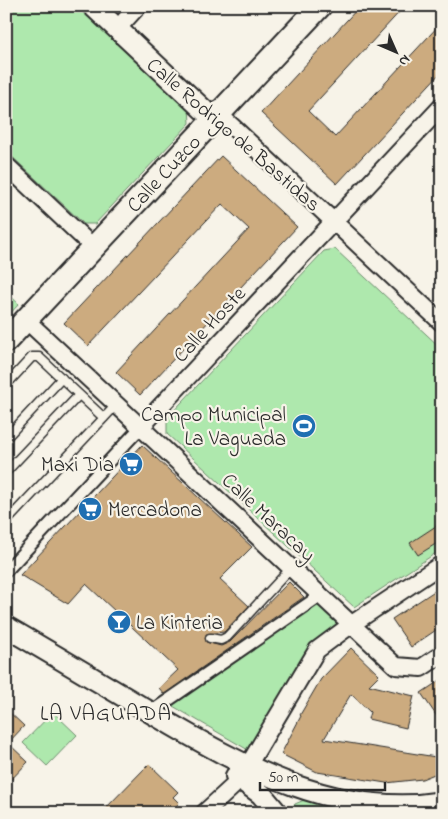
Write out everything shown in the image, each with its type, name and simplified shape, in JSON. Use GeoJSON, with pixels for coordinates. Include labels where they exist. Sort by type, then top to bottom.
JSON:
{"type":"FeatureCollection","features":[{"type":"Feature","properties":{"kind":"main road","name":"Calle Cuzco"},"geometry":{"type":"LineString","coordinates":[[6,341],[320,6]]}},
{"type":"Feature","properties":{"kind":"street","name":"Calle Rodrigo de Bastidas"},"geometry":{"type":"LineString","coordinates":[[93,6],[208,114],[219,114],[442,323]]}},
{"type":"Feature","properties":{"kind":"street"},"geometry":{"type":"LineString","coordinates":[[117,29],[138,6]]}},
{"type":"Feature","properties":{"kind":"street","name":"Calle Hoste"},"geometry":{"type":"LineString","coordinates":[[6,571],[442,106]]}},
{"type":"Feature","properties":{"kind":"street"},"geometry":{"type":"LineString","coordinates":[[6,165],[93,247]]}},
{"type":"Feature","properties":{"kind":"street","name":"Calle Maracay"},"geometry":{"type":"LineString","coordinates":[[26,320],[396,666],[421,668],[442,654]]}},
{"type":"Feature","properties":{"kind":"street"},"geometry":{"type":"LineString","coordinates":[[204,813],[243,774],[317,650],[352,624],[442,564]]}},
{"type":"Feature","properties":{"kind":"street"},"geometry":{"type":"LineString","coordinates":[[151,712],[321,595]]}},
{"type":"Feature","properties":{"kind":"street"},"geometry":{"type":"LineString","coordinates":[[6,627],[151,712],[243,774],[277,813]]}},
{"type":"Feature","properties":{"kind":"street"},"geometry":{"type":"LineString","coordinates":[[6,640],[243,774],[316,801],[350,809],[393,811],[442,802]]}},
{"type":"Feature","properties":{"kind":"street"},"geometry":{"type":"LineString","coordinates":[[288,813],[292,806],[299,802],[316,801]]}},
{"type":"Feature","properties":{"kind":"lane"},"geometry":{"type":"LineString","coordinates":[[6,385],[32,357],[39,357],[104,418]]}},
{"type":"Feature","properties":{"kind":"lane"},"geometry":{"type":"LineString","coordinates":[[6,438],[62,378]]}},
{"type":"Feature","properties":{"kind":"lane"},"geometry":{"type":"LineString","coordinates":[[6,472],[79,394]]}},
{"type":"Feature","properties":{"kind":"lane"},"geometry":{"type":"LineString","coordinates":[[6,522],[117,404]]}},
{"type":"Feature","properties":{"kind":"lane"},"geometry":{"type":"LineString","coordinates":[[210,638],[221,640],[227,637],[292,567]]}},
{"type":"Feature","properties":{"kind":"green space"},"geometry":{"type":"Polygon","coordinates":[[[6,6],[81,6],[189,108],[190,123],[95,224],[84,224],[6,151],[6,6]]]}},
{"type":"Feature","properties":{"kind":"green space","name":"Campo Municipal La Vaguada"},"geometry":{"type":"Polygon","coordinates":[[[335,249],[442,349],[442,549],[354,607],[167,434],[167,418],[324,251],[335,249]]]}},
{"type":"Feature","properties":{"kind":"green space"},"geometry":{"type":"Polygon","coordinates":[[[6,292],[19,304],[6,318],[6,292]]]}},
{"type":"Feature","properties":{"kind":"green space"},"geometry":{"type":"Polygon","coordinates":[[[313,600],[345,631],[317,650],[255,754],[166,702],[313,600]]]}},
{"type":"Feature","properties":{"kind":"green space"},"geometry":{"type":"Polygon","coordinates":[[[53,712],[77,735],[47,766],[23,743],[53,712]]]}},
{"type":"Feature","properties":{"kind":"green space"},"geometry":{"type":"Polygon","coordinates":[[[304,800],[442,802],[442,813],[288,813],[295,804],[304,800]]]}},
{"type":"Feature","properties":{"kind":"building"},"geometry":{"type":"Polygon","coordinates":[[[360,6],[405,6],[308,111],[335,137],[442,22],[442,71],[337,184],[261,113],[360,6]]]}},
{"type":"Feature","properties":{"kind":"building"},"geometry":{"type":"Polygon","coordinates":[[[221,156],[297,227],[140,395],[116,372],[249,229],[222,204],[88,346],[64,323],[221,156]]]}},
{"type":"Feature","properties":{"kind":"building"},"geometry":{"type":"Polygon","coordinates":[[[142,445],[252,547],[220,579],[249,606],[224,632],[206,634],[206,642],[221,646],[230,642],[289,582],[304,597],[164,694],[159,688],[178,670],[86,584],[68,604],[20,575],[142,445]]]}},
{"type":"Feature","properties":{"kind":"building"},"geometry":{"type":"Polygon","coordinates":[[[442,522],[442,540],[418,555],[410,543],[442,522]]]}},
{"type":"Feature","properties":{"kind":"building"},"geometry":{"type":"Polygon","coordinates":[[[442,586],[442,626],[411,647],[392,619],[442,586]]]}},
{"type":"Feature","properties":{"kind":"building"},"geometry":{"type":"Polygon","coordinates":[[[351,648],[379,675],[369,685],[414,696],[406,728],[368,719],[370,712],[351,694],[324,739],[442,758],[442,771],[422,779],[386,783],[317,772],[281,754],[300,715],[321,679],[351,648]]]}},
{"type":"Feature","properties":{"kind":"building"},"geometry":{"type":"Polygon","coordinates":[[[442,679],[442,724],[421,693],[442,679]]]}},
{"type":"Feature","properties":{"kind":"building"},"geometry":{"type":"Polygon","coordinates":[[[6,709],[24,726],[8,743],[28,762],[6,785],[6,709]]]}},
{"type":"Feature","properties":{"kind":"building"},"geometry":{"type":"Polygon","coordinates":[[[149,764],[178,792],[173,797],[179,803],[169,813],[101,813],[149,764]]]}},
{"type":"Feature","properties":{"kind":"place","name":"Campo Municipal La Vaguada"},"geometry":{"type":"Point","coordinates":[304,426]}},
{"type":"Feature","properties":{"kind":"place","name":"Maxi Dia"},"geometry":{"type":"Point","coordinates":[131,464]}},
{"type":"Feature","properties":{"kind":"place","name":"Mercadona"},"geometry":{"type":"Point","coordinates":[90,509]}},
{"type":"Feature","properties":{"kind":"place","name":"La Kinteria"},"geometry":{"type":"Point","coordinates":[119,622]}},
{"type":"Feature","properties":{"kind":"district","name":"LA VAGUADA"},"geometry":{"type":"Point","coordinates":[106,712]}}]}
